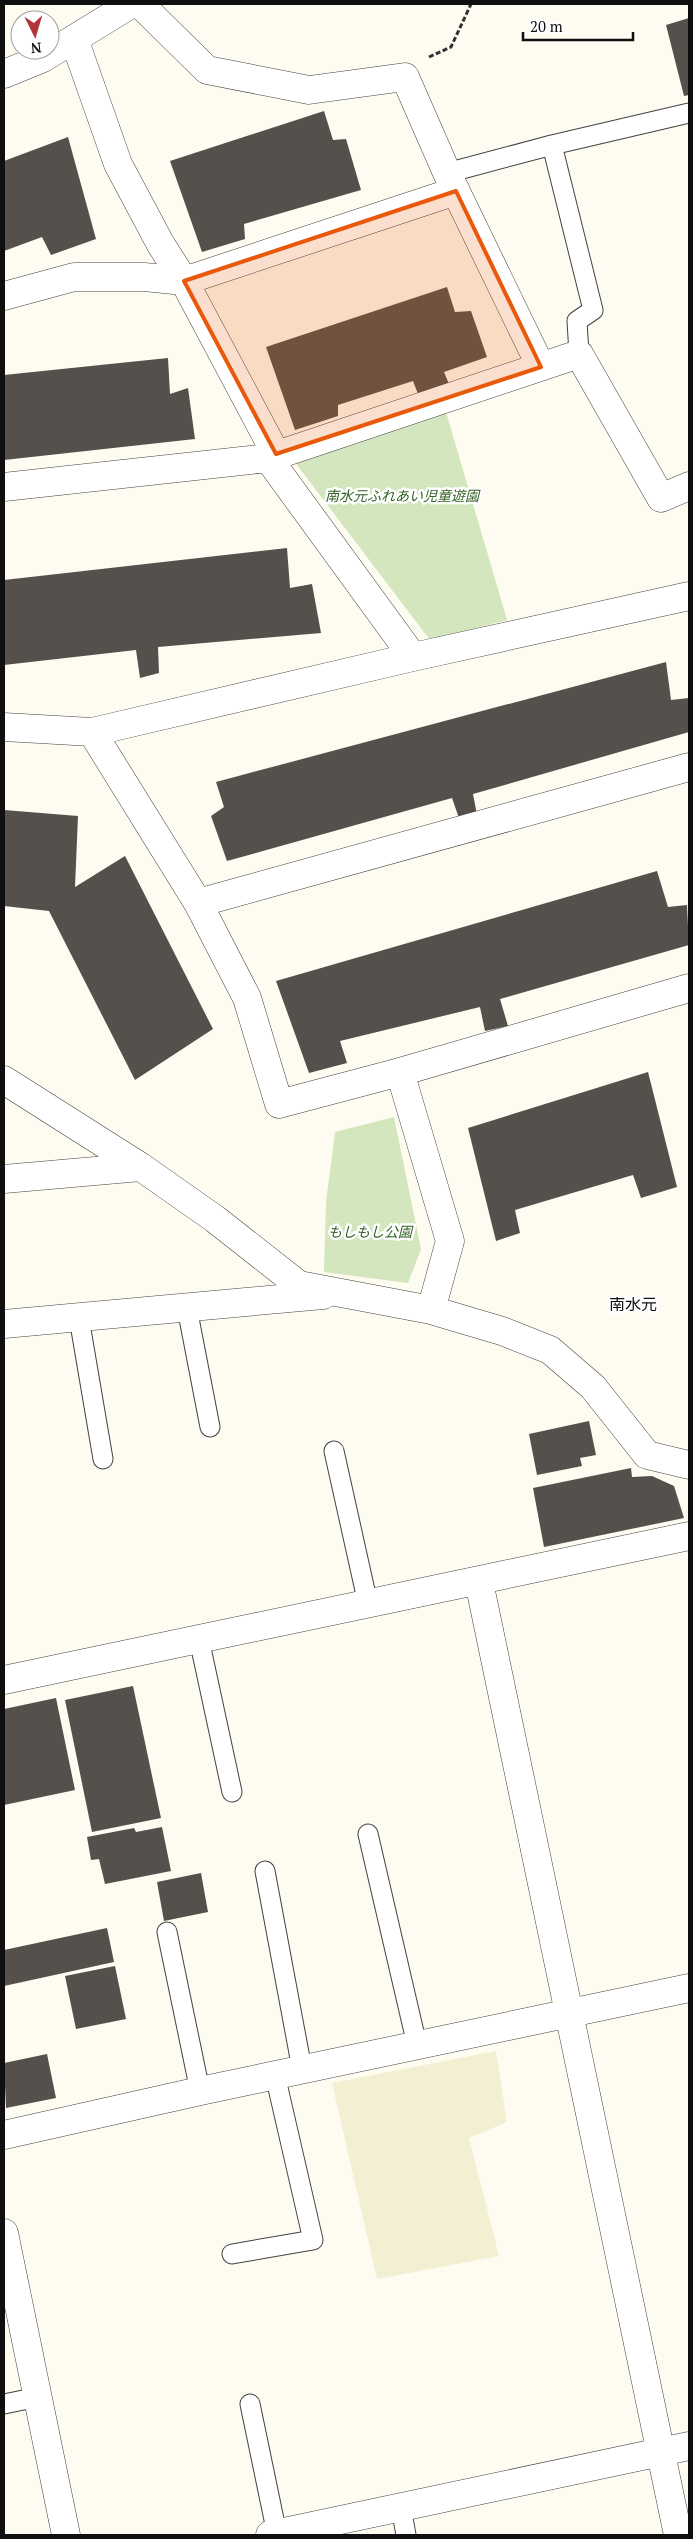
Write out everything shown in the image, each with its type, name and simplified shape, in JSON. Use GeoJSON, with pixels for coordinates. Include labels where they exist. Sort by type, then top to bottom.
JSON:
{"type":"FeatureCollection","features":[{"type":"Feature","properties":{"kind":"street"},"geometry":{"type":"LineString","coordinates":[[4,74],[43,58],[131,4]]}},
{"type":"Feature","properties":{"kind":"street"},"geometry":{"type":"LineString","coordinates":[[140,4],[207,70],[309,90],[406,77],[451,182],[541,367]]}},
{"type":"Feature","properties":{"kind":"street"},"geometry":{"type":"LineString","coordinates":[[74,39],[118,164],[160,243],[184,282],[272,456],[412,657]]}},
{"type":"Feature","properties":{"kind":"street"},"geometry":{"type":"LineString","coordinates":[[4,296],[74,277],[144,277],[184,282],[451,182]]}},
{"type":"Feature","properties":{"kind":"street"},"geometry":{"type":"LineString","coordinates":[[4,486],[272,456],[579,354],[661,498],[689,486]]}},
{"type":"Feature","properties":{"kind":"street"},"geometry":{"type":"LineString","coordinates":[[4,727],[92,732],[412,657],[689,596]]}},
{"type":"Feature","properties":{"kind":"street"},"geometry":{"type":"LineString","coordinates":[[92,732],[198,903],[247,998],[279,1104],[400,1072],[689,988]]}},
{"type":"Feature","properties":{"kind":"street"},"geometry":{"type":"LineString","coordinates":[[198,903],[689,766]]}},
{"type":"Feature","properties":{"kind":"street"},"geometry":{"type":"LineString","coordinates":[[400,1072],[450,1241],[431,1310]]}},
{"type":"Feature","properties":{"kind":"street"},"geometry":{"type":"LineString","coordinates":[[4,1080],[141,1167],[215,1219],[299,1284],[431,1310],[502,1331],[550,1350],[593,1387],[647,1455],[689,1466]]}},
{"type":"Feature","properties":{"kind":"street"},"geometry":{"type":"LineString","coordinates":[[4,1179],[141,1167]]}},
{"type":"Feature","properties":{"kind":"street"},"geometry":{"type":"LineString","coordinates":[[4,1324],[344,1293]]}},
{"type":"Feature","properties":{"kind":"street"},"geometry":{"type":"LineString","coordinates":[[4,1680],[479,1582],[689,1536]]}},
{"type":"Feature","properties":{"kind":"street"},"geometry":{"type":"LineString","coordinates":[[479,1582],[678,2535]]}},
{"type":"Feature","properties":{"kind":"street"},"geometry":{"type":"LineString","coordinates":[[4,2135],[200,2091],[689,1988]]}},
{"type":"Feature","properties":{"kind":"street"},"geometry":{"type":"LineString","coordinates":[[4,2233],[9,2284],[38,2397],[66,2535]]}},
{"type":"Feature","properties":{"kind":"street"},"geometry":{"type":"LineString","coordinates":[[273,2534],[336,2528],[401,2507],[689,2446]]}},
{"type":"Feature","properties":{"kind":"lane"},"geometry":{"type":"LineString","coordinates":[[451,182],[552,145],[689,113]]}},
{"type":"Feature","properties":{"kind":"lane"},"geometry":{"type":"LineString","coordinates":[[552,145],[593,310],[577,321],[579,354]]}},
{"type":"Feature","properties":{"kind":"lane"},"geometry":{"type":"LineString","coordinates":[[187,1308],[210,1427]]}},
{"type":"Feature","properties":{"kind":"lane"},"geometry":{"type":"LineString","coordinates":[[79,1318],[103,1459]]}},
{"type":"Feature","properties":{"kind":"lane"},"geometry":{"type":"LineString","coordinates":[[334,1451],[368,1604]]}},
{"type":"Feature","properties":{"kind":"lane"},"geometry":{"type":"LineString","coordinates":[[199,1639],[232,1792]]}},
{"type":"Feature","properties":{"kind":"lane"},"geometry":{"type":"LineString","coordinates":[[368,1834],[417,2045]]}},
{"type":"Feature","properties":{"kind":"lane"},"geometry":{"type":"LineString","coordinates":[[265,1871],[302,2070]]}},
{"type":"Feature","properties":{"kind":"lane"},"geometry":{"type":"LineString","coordinates":[[167,1932],[200,2091]]}},
{"type":"Feature","properties":{"kind":"lane"},"geometry":{"type":"LineString","coordinates":[[232,2254],[312,2240],[275,2075]]}},
{"type":"Feature","properties":{"kind":"lane"},"geometry":{"type":"LineString","coordinates":[[4,2404],[38,2397]]}},
{"type":"Feature","properties":{"kind":"lane"},"geometry":{"type":"LineString","coordinates":[[250,2404],[273,2534]]}},
{"type":"Feature","properties":{"kind":"lane"},"geometry":{"type":"LineString","coordinates":[[401,2507],[406,2535]]}},
{"type":"Feature","properties":{"kind":"path"},"geometry":{"type":"LineString","coordinates":[[406,77],[417,63],[452,46],[471,4]]}},
{"type":"Feature","properties":{"kind":"highlighted area"},"geometry":{"type":"Polygon","coordinates":[[[456,191],[541,367],[276,454],[184,281],[456,191]]]}},
{"type":"Feature","properties":{"kind":"shaded area"},"geometry":{"type":"Polygon","coordinates":[[[496,2051],[507,2122],[469,2138],[499,2256],[377,2279],[332,2083],[496,2051]]]}},
{"type":"Feature","properties":{"kind":"green space","name":"南水元ふれあい児童遊園"},"geometry":{"type":"Polygon","coordinates":[[[446,412],[507,620],[430,640],[294,461],[446,412]]]}},
{"type":"Feature","properties":{"kind":"green space","name":"もしもし公園"},"geometry":{"type":"Polygon","coordinates":[[[394,1117],[421,1249],[408,1283],[324,1272],[326,1202],[335,1132],[394,1117]]]}},
{"type":"Feature","properties":{"kind":"building"},"geometry":{"type":"Polygon","coordinates":[[[689,18],[689,95],[684,96],[666,25],[689,18]]]}},
{"type":"Feature","properties":{"kind":"building"},"geometry":{"type":"Polygon","coordinates":[[[324,111],[333,140],[346,139],[361,190],[244,224],[245,239],[202,252],[170,161],[324,111]]]}},
{"type":"Feature","properties":{"kind":"building"},"geometry":{"type":"Polygon","coordinates":[[[68,137],[96,239],[51,255],[42,237],[4,251],[4,161],[68,137]]]}},
{"type":"Feature","properties":{"kind":"building"},"geometry":{"type":"Polygon","coordinates":[[[447,287],[455,312],[471,311],[487,357],[444,372],[449,384],[418,394],[413,381],[338,405],[338,416],[295,430],[266,347],[447,287]]]}},
{"type":"Feature","properties":{"kind":"building"},"geometry":{"type":"Polygon","coordinates":[[[168,358],[170,394],[188,388],[195,439],[4,460],[4,375],[168,358]]]}},
{"type":"Feature","properties":{"kind":"building"},"geometry":{"type":"Polygon","coordinates":[[[287,548],[290,588],[312,584],[321,633],[158,647],[159,673],[140,678],[136,650],[4,665],[4,580],[287,548]]]}},
{"type":"Feature","properties":{"kind":"building"},"geometry":{"type":"Polygon","coordinates":[[[666,662],[671,700],[689,698],[689,732],[473,794],[478,820],[461,824],[452,798],[227,861],[211,816],[224,807],[216,782],[666,662]]]}},
{"type":"Feature","properties":{"kind":"building"},"geometry":{"type":"Polygon","coordinates":[[[4,810],[78,816],[75,887],[125,856],[213,1029],[135,1080],[49,911],[4,906],[4,810]]]}},
{"type":"Feature","properties":{"kind":"building"},"geometry":{"type":"Polygon","coordinates":[[[657,871],[668,907],[687,905],[689,945],[500,999],[508,1026],[485,1031],[480,1007],[340,1041],[347,1063],[309,1073],[276,981],[657,871]]]}},
{"type":"Feature","properties":{"kind":"building"},"geometry":{"type":"Polygon","coordinates":[[[648,1072],[677,1187],[641,1198],[633,1175],[515,1210],[520,1233],[496,1241],[468,1128],[648,1072]]]}},
{"type":"Feature","properties":{"kind":"building"},"geometry":{"type":"Polygon","coordinates":[[[589,1421],[596,1455],[580,1458],[582,1466],[537,1475],[529,1434],[589,1421]]]}},
{"type":"Feature","properties":{"kind":"building"},"geometry":{"type":"Polygon","coordinates":[[[631,1468],[632,1477],[652,1476],[674,1486],[684,1518],[544,1547],[533,1488],[631,1468]]]}},
{"type":"Feature","properties":{"kind":"building"},"geometry":{"type":"Polygon","coordinates":[[[133,1686],[161,1818],[92,1832],[65,1700],[133,1686]]]}},
{"type":"Feature","properties":{"kind":"building"},"geometry":{"type":"Polygon","coordinates":[[[56,1698],[75,1790],[4,1805],[4,1709],[56,1698]]]}},
{"type":"Feature","properties":{"kind":"building"},"geometry":{"type":"Polygon","coordinates":[[[162,1827],[171,1871],[105,1884],[99,1859],[91,1860],[87,1837],[134,1828],[136,1832],[162,1827]]]}},
{"type":"Feature","properties":{"kind":"building"},"geometry":{"type":"Polygon","coordinates":[[[201,1873],[208,1912],[164,1921],[157,1882],[201,1873]]]}},
{"type":"Feature","properties":{"kind":"building"},"geometry":{"type":"Polygon","coordinates":[[[107,1928],[114,1962],[4,1986],[4,1950],[107,1928]]]}},
{"type":"Feature","properties":{"kind":"building"},"geometry":{"type":"Polygon","coordinates":[[[115,1966],[126,2019],[76,2029],[65,1976],[115,1966]]]}},
{"type":"Feature","properties":{"kind":"building"},"geometry":{"type":"Polygon","coordinates":[[[47,2054],[56,2098],[6,2108],[4,2063],[47,2054]]]}},
{"type":"Feature","properties":{"kind":"district","name":"南水元"},"geometry":{"type":"Point","coordinates":[633,1304]}}]}
